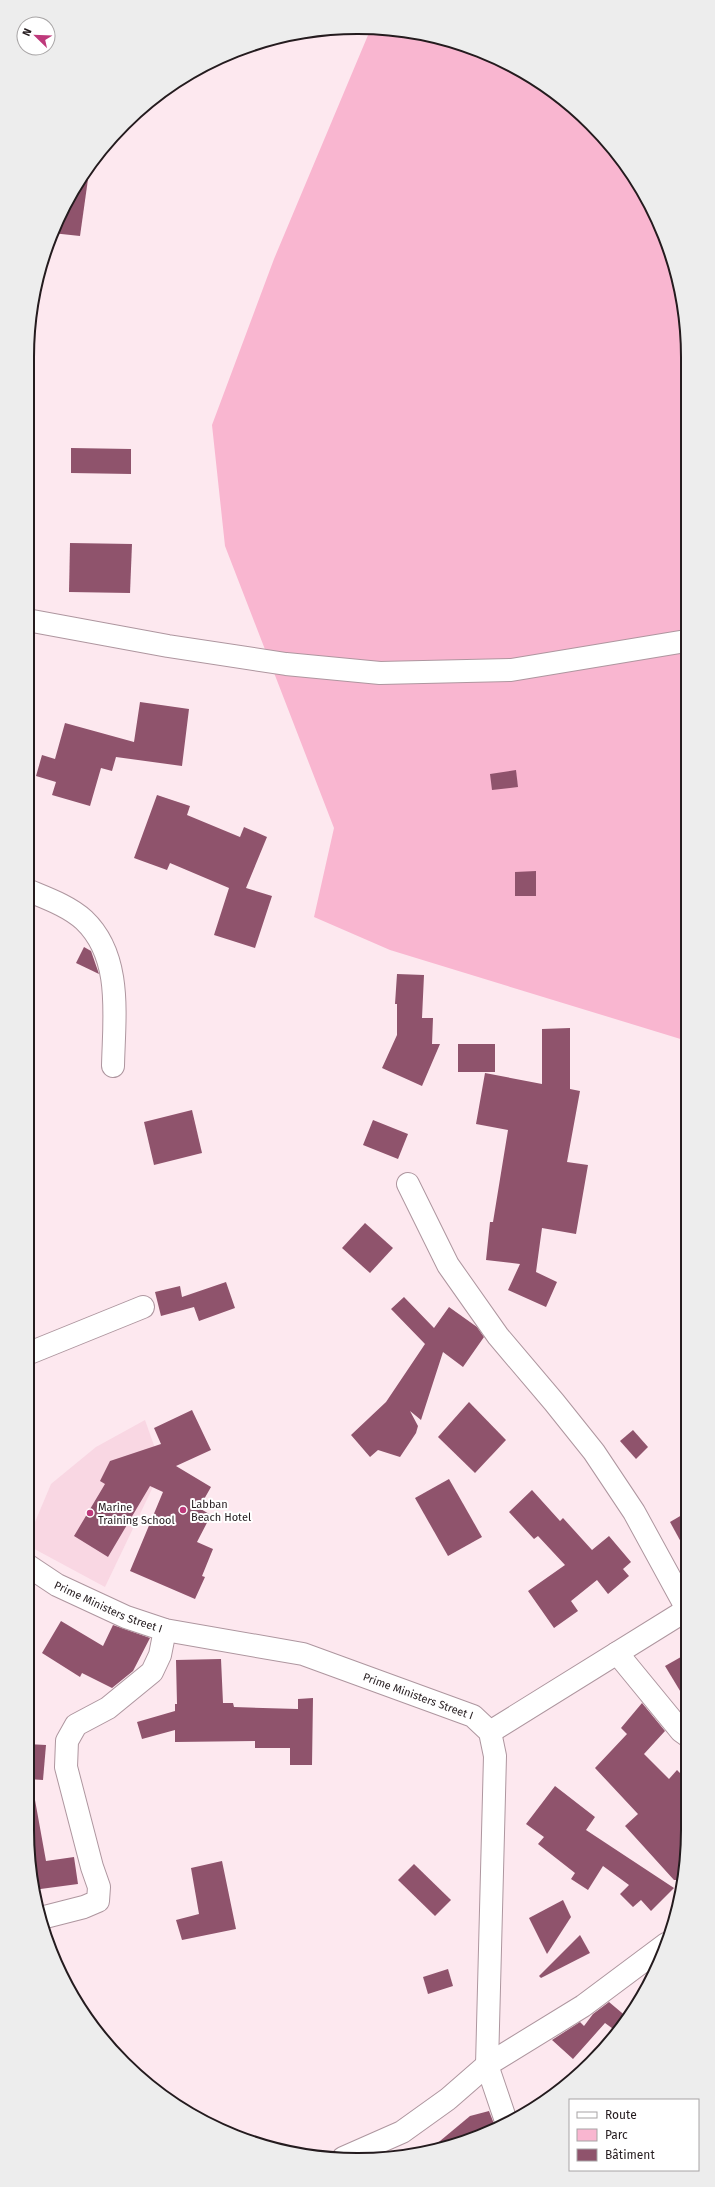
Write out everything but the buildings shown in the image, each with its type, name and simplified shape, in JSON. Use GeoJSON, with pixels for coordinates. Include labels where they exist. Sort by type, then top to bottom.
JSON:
{"type":"FeatureCollection","features":[{"type":"Feature","properties":{"kind":"street"},"geometry":{"type":"LineString","coordinates":[[34,621],[168,646],[286,664],[380,673],[511,670],[681,642]]}},
{"type":"Feature","properties":{"kind":"street"},"geometry":{"type":"LineString","coordinates":[[34,893],[53,901],[84,920],[106,951],[114,996],[113,1066]]}},
{"type":"Feature","properties":{"kind":"street"},"geometry":{"type":"LineString","coordinates":[[408,1184],[448,1265],[498,1336],[594,1452],[634,1512],[681,1596]]}},
{"type":"Feature","properties":{"kind":"street"},"geometry":{"type":"LineString","coordinates":[[34,1351],[143,1307]]}},
{"type":"Feature","properties":{"kind":"street","name":"Prime Ministers Street I"},"geometry":{"type":"LineString","coordinates":[[34,1570],[57,1585],[126,1617],[165,1630],[303,1654],[473,1716],[490,1732]]}},
{"type":"Feature","properties":{"kind":"street"},"geometry":{"type":"LineString","coordinates":[[505,2118],[487,2065],[495,1756],[490,1732],[681,1613]]}},
{"type":"Feature","properties":{"kind":"street"},"geometry":{"type":"LineString","coordinates":[[46,1916],[84,1907],[98,1901],[99,1887],[92,1867],[66,1767],[67,1741],[76,1725],[108,1708],[152,1672],[160,1655],[165,1630]]}},
{"type":"Feature","properties":{"kind":"street"},"geometry":{"type":"LineString","coordinates":[[617,1653],[681,1731]]}},
{"type":"Feature","properties":{"kind":"street"},"geometry":{"type":"LineString","coordinates":[[355,2153],[402,2132],[448,2099],[487,2065],[583,2006],[657,1951]]}},
{"type":"Feature","properties":{"kind":"shaded area","name":"Marine Training School"},"geometry":{"type":"Polygon","coordinates":[[[145,1420],[162,1468],[105,1587],[34,1549],[34,1524],[51,1484],[96,1447],[145,1420]]]}},
{"type":"Feature","properties":{"kind":"green space"},"geometry":{"type":"Polygon","coordinates":[[[368,34],[421,40],[441,45],[461,51],[501,67],[519,77],[571,114],[601,144],[626,178],[648,214],[664,254],[675,294],[681,358],[681,1039],[390,950],[314,917],[334,828],[225,546],[212,425],[274,259],[368,34]]]}},
{"type":"Feature","properties":{"kind":"place","name":"Labban Beach Hotel"},"geometry":{"type":"Point","coordinates":[183,1510]}},
{"type":"Feature","properties":{"kind":"place","name":"Marine Training School"},"geometry":{"type":"Point","coordinates":[90,1513]}}]}
